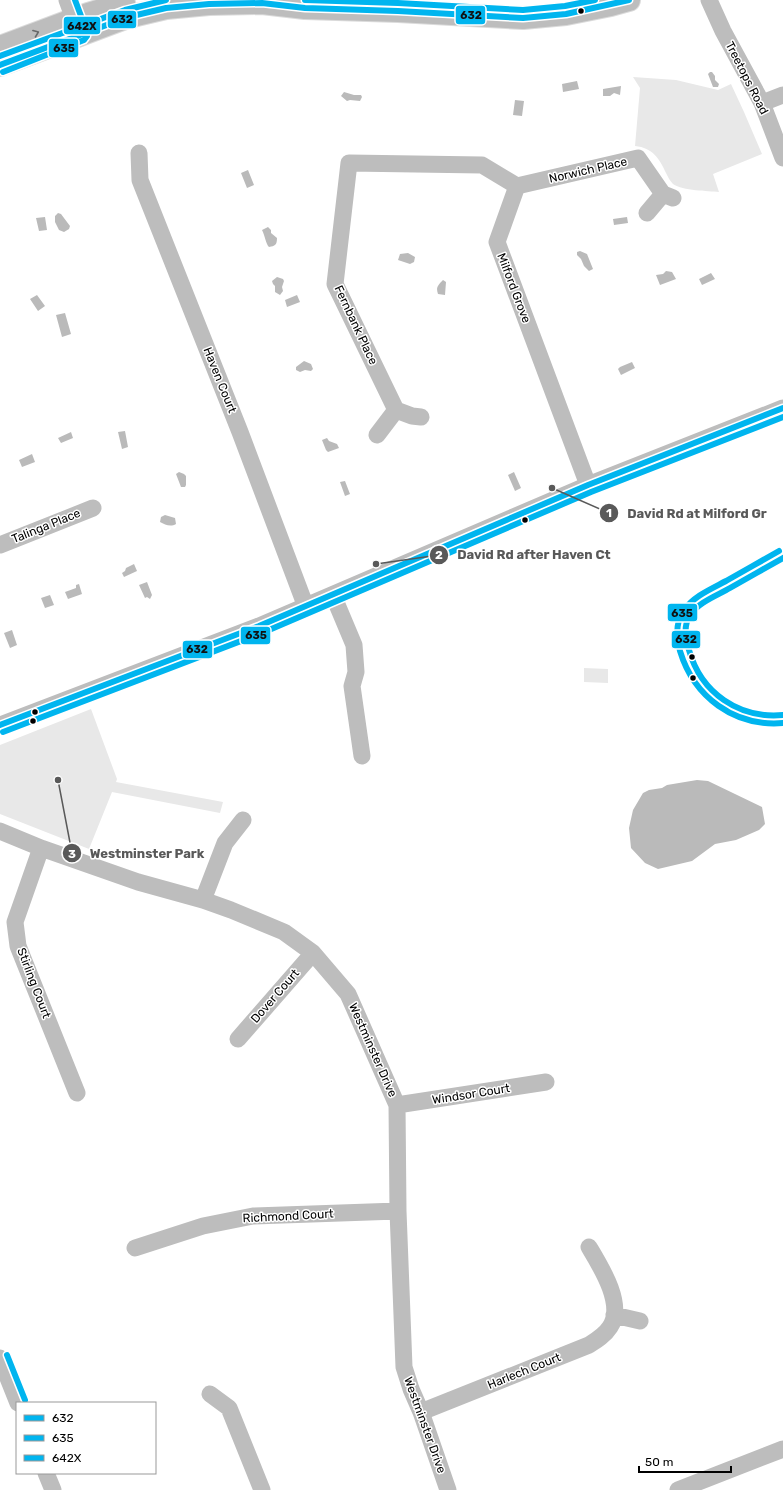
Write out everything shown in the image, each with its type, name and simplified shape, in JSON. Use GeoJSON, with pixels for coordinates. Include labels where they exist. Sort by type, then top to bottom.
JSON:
{"type":"FeatureCollection","features":[{"type":"Feature","properties":{"kind":"main road"},"geometry":{"type":"LineString","coordinates":[[0,47],[73,18],[139,0]]}},
{"type":"Feature","properties":{"kind":"main road"},"geometry":{"type":"LineString","coordinates":[[431,0],[527,3],[566,0]]}},
{"type":"Feature","properties":{"kind":"main road"},"geometry":{"type":"LineString","coordinates":[[0,65],[73,18],[128,17],[166,8],[209,4],[262,3],[305,8],[398,11],[524,18],[566,14],[629,0]]}},
{"type":"Feature","properties":{"kind":"street","name":"Treetops Road"},"geometry":{"type":"LineString","coordinates":[[709,0],[723,31],[762,103],[783,158]]}},
{"type":"Feature","properties":{"kind":"street"},"geometry":{"type":"LineString","coordinates":[[762,103],[783,95]]}},
{"type":"Feature","properties":{"kind":"street","name":"Haven Court"},"geometry":{"type":"LineString","coordinates":[[139,153],[140,180],[240,432],[306,607]]}},
{"type":"Feature","properties":{"kind":"street","name":"Norwich Place"},"geometry":{"type":"LineString","coordinates":[[517,186],[638,158],[668,196],[647,213]]}},
{"type":"Feature","properties":{"kind":"street","name":"Fernbank Place"},"geometry":{"type":"LineString","coordinates":[[396,410],[335,284],[349,163],[482,165],[517,186]]}},
{"type":"Feature","properties":{"kind":"street","name":"Milford Grove"},"geometry":{"type":"LineString","coordinates":[[517,186],[497,242],[588,485]]}},
{"type":"Feature","properties":{"kind":"street"},"geometry":{"type":"LineString","coordinates":[[0,725],[306,607],[588,485],[783,408]]}},
{"type":"Feature","properties":{"kind":"street"},"geometry":{"type":"LineString","coordinates":[[377,435],[396,410],[412,416],[421,417]]}},
{"type":"Feature","properties":{"kind":"street","name":"Talinga Place"},"geometry":{"type":"LineString","coordinates":[[0,545],[93,508]]}},
{"type":"Feature","properties":{"kind":"street"},"geometry":{"type":"LineString","coordinates":[[333,595],[354,646],[356,672],[352,686],[362,756]]}},
{"type":"Feature","properties":{"kind":"street"},"geometry":{"type":"LineString","coordinates":[[203,900],[225,843],[243,820]]}},
{"type":"Feature","properties":{"kind":"street","name":"Westminster Drive"},"geometry":{"type":"LineString","coordinates":[[0,831],[42,848],[138,882],[203,900],[284,932],[313,954],[348,994],[397,1105],[398,1211],[404,1367],[410,1389],[421,1412],[448,1490]]}},
{"type":"Feature","properties":{"kind":"street","name":"Stirling Court"},"geometry":{"type":"LineString","coordinates":[[42,848],[15,922],[18,946],[77,1093]]}},
{"type":"Feature","properties":{"kind":"street","name":"Dover Court"},"geometry":{"type":"LineString","coordinates":[[238,1039],[313,954]]}},
{"type":"Feature","properties":{"kind":"street","name":"Windsor Court"},"geometry":{"type":"LineString","coordinates":[[397,1105],[546,1082]]}},
{"type":"Feature","properties":{"kind":"street","name":"Richmond Court"},"geometry":{"type":"LineString","coordinates":[[135,1248],[203,1226],[252,1216],[398,1211]]}},
{"type":"Feature","properties":{"kind":"street"},"geometry":{"type":"LineString","coordinates":[[589,1247],[601,1267],[610,1288],[615,1306],[614,1315],[640,1320]]}},
{"type":"Feature","properties":{"kind":"street","name":"Harlech Court"},"geometry":{"type":"LineString","coordinates":[[421,1412],[589,1345],[601,1338],[611,1327],[614,1315]]}},
{"type":"Feature","properties":{"kind":"street"},"geometry":{"type":"LineString","coordinates":[[0,1358],[18,1402]]}},
{"type":"Feature","properties":{"kind":"street"},"geometry":{"type":"LineString","coordinates":[[210,1394],[229,1408],[262,1490]]}},
{"type":"Feature","properties":{"kind":"street"},"geometry":{"type":"LineString","coordinates":[[678,1490],[783,1449]]}},
{"type":"Feature","properties":{"kind":"street"},"geometry":{"type":"LineString","coordinates":[[46,1474],[53,1490]]}},
{"type":"Feature","properties":{"kind":"shaded area"},"geometry":{"type":"Polygon","coordinates":[[[712,72],[715,76],[715,80],[719,84],[718,87],[713,87],[708,74],[712,72]]]}},
{"type":"Feature","properties":{"kind":"shaded area"},"geometry":{"type":"Polygon","coordinates":[[[633,77],[676,80],[718,90],[731,84],[762,154],[713,174],[719,192],[683,188],[673,184],[658,158],[651,151],[635,146],[640,88],[633,77]]]}},
{"type":"Feature","properties":{"kind":"shaded area"},"geometry":{"type":"Polygon","coordinates":[[[577,81],[579,89],[563,92],[562,84],[577,81]]]}},
{"type":"Feature","properties":{"kind":"shaded area"},"geometry":{"type":"Polygon","coordinates":[[[621,86],[620,95],[614,93],[610,96],[603,96],[603,89],[621,86]]]}},
{"type":"Feature","properties":{"kind":"shaded area"},"geometry":{"type":"Polygon","coordinates":[[[344,92],[354,95],[361,95],[362,97],[360,101],[347,101],[341,96],[344,92]]]}},
{"type":"Feature","properties":{"kind":"shaded area"},"geometry":{"type":"Polygon","coordinates":[[[515,100],[524,101],[522,116],[513,115],[515,100]]]}},
{"type":"Feature","properties":{"kind":"shaded area"},"geometry":{"type":"Polygon","coordinates":[[[248,170],[254,185],[247,188],[241,173],[248,170]]]}},
{"type":"Feature","properties":{"kind":"shaded area"},"geometry":{"type":"Polygon","coordinates":[[[58,213],[61,214],[70,226],[69,229],[64,232],[59,230],[55,222],[55,216],[58,213]]]}},
{"type":"Feature","properties":{"kind":"shaded area"},"geometry":{"type":"Polygon","coordinates":[[[45,217],[47,230],[39,231],[36,218],[45,217]]]}},
{"type":"Feature","properties":{"kind":"shaded area"},"geometry":{"type":"Polygon","coordinates":[[[627,217],[628,223],[614,225],[613,219],[627,217]]]}},
{"type":"Feature","properties":{"kind":"shaded area"},"geometry":{"type":"Polygon","coordinates":[[[268,227],[271,230],[271,233],[277,238],[275,245],[269,247],[262,230],[268,227]]]}},
{"type":"Feature","properties":{"kind":"shaded area"},"geometry":{"type":"Polygon","coordinates":[[[580,251],[587,254],[593,269],[589,271],[584,266],[581,259],[577,255],[577,252],[580,251]]]}},
{"type":"Feature","properties":{"kind":"shaded area"},"geometry":{"type":"Polygon","coordinates":[[[408,253],[415,257],[414,262],[410,264],[398,260],[400,254],[408,253]]]}},
{"type":"Feature","properties":{"kind":"shaded area"},"geometry":{"type":"Polygon","coordinates":[[[666,271],[672,272],[676,279],[660,285],[656,275],[663,274],[666,271]]]}},
{"type":"Feature","properties":{"kind":"shaded area"},"geometry":{"type":"Polygon","coordinates":[[[711,273],[715,279],[702,285],[699,279],[711,273]]]}},
{"type":"Feature","properties":{"kind":"shaded area"},"geometry":{"type":"Polygon","coordinates":[[[277,277],[283,279],[284,281],[282,287],[283,291],[280,295],[275,292],[275,286],[272,281],[277,277]]]}},
{"type":"Feature","properties":{"kind":"shaded area"},"geometry":{"type":"Polygon","coordinates":[[[443,280],[446,282],[445,295],[438,294],[437,290],[438,285],[443,280]]]}},
{"type":"Feature","properties":{"kind":"shaded area"},"geometry":{"type":"Polygon","coordinates":[[[37,295],[45,306],[38,311],[30,299],[37,295]]]}},
{"type":"Feature","properties":{"kind":"shaded area"},"geometry":{"type":"Polygon","coordinates":[[[297,295],[300,302],[287,307],[285,300],[297,295]]]}},
{"type":"Feature","properties":{"kind":"shaded area"},"geometry":{"type":"Polygon","coordinates":[[[65,313],[71,334],[62,337],[56,315],[65,313]]]}},
{"type":"Feature","properties":{"kind":"shaded area"},"geometry":{"type":"Polygon","coordinates":[[[304,361],[311,364],[313,369],[311,371],[305,370],[300,372],[296,370],[296,367],[304,361]]]}},
{"type":"Feature","properties":{"kind":"shaded area"},"geometry":{"type":"Polygon","coordinates":[[[632,362],[635,368],[621,375],[618,369],[632,362]]]}},
{"type":"Feature","properties":{"kind":"shaded area"},"geometry":{"type":"Polygon","coordinates":[[[125,431],[128,447],[122,449],[118,432],[125,431]]]}},
{"type":"Feature","properties":{"kind":"shaded area"},"geometry":{"type":"Polygon","coordinates":[[[71,432],[73,438],[61,443],[58,438],[71,432]]]}},
{"type":"Feature","properties":{"kind":"shaded area"},"geometry":{"type":"Polygon","coordinates":[[[327,438],[329,441],[337,444],[339,448],[328,452],[322,440],[327,438]]]}},
{"type":"Feature","properties":{"kind":"shaded area"},"geometry":{"type":"Polygon","coordinates":[[[32,454],[35,462],[22,467],[19,460],[32,454]]]}},
{"type":"Feature","properties":{"kind":"shaded area"},"geometry":{"type":"Polygon","coordinates":[[[179,472],[186,476],[185,487],[181,487],[176,474],[179,472]]]}},
{"type":"Feature","properties":{"kind":"shaded area"},"geometry":{"type":"Polygon","coordinates":[[[514,472],[521,488],[515,491],[508,475],[514,472]]]}},
{"type":"Feature","properties":{"kind":"shaded area"},"geometry":{"type":"Polygon","coordinates":[[[345,481],[350,494],[345,496],[340,482],[345,481]]]}},
{"type":"Feature","properties":{"kind":"shaded area"},"geometry":{"type":"Polygon","coordinates":[[[165,515],[175,518],[176,524],[168,525],[160,522],[161,517],[165,515]]]}},
{"type":"Feature","properties":{"kind":"shaded area"},"geometry":{"type":"Polygon","coordinates":[[[134,564],[137,571],[124,577],[122,573],[126,568],[134,564]]]}},
{"type":"Feature","properties":{"kind":"shaded area"},"geometry":{"type":"Polygon","coordinates":[[[147,582],[152,595],[150,599],[147,597],[145,598],[139,585],[147,582]]]}},
{"type":"Feature","properties":{"kind":"shaded area"},"geometry":{"type":"Polygon","coordinates":[[[79,584],[82,594],[68,599],[65,592],[76,588],[76,585],[79,584]]]}},
{"type":"Feature","properties":{"kind":"shaded area"},"geometry":{"type":"Polygon","coordinates":[[[50,595],[54,605],[45,608],[41,598],[50,595]]]}},
{"type":"Feature","properties":{"kind":"shaded area"},"geometry":{"type":"Polygon","coordinates":[[[12,630],[17,645],[10,648],[4,633],[12,630]]]}},
{"type":"Feature","properties":{"kind":"shaded area"},"geometry":{"type":"Polygon","coordinates":[[[584,668],[608,669],[608,683],[584,682],[584,668]]]}},
{"type":"Feature","properties":{"kind":"shaded area"},"geometry":{"type":"Polygon","coordinates":[[[91,709],[117,779],[116,782],[223,802],[220,813],[112,792],[89,849],[0,814],[0,745],[91,709]]]}},
{"type":"Feature","properties":{"kind":"shaded area"},"geometry":{"type":"Polygon","coordinates":[[[697,780],[708,781],[762,807],[765,824],[759,830],[736,840],[715,844],[692,861],[658,869],[645,863],[631,848],[629,828],[633,810],[643,793],[649,790],[662,788],[667,785],[697,780]]]}},
{"type":"Feature","properties":{"kind":"transit line","name":"635"},"geometry":{"type":"LineString","coordinates":[[3,72],[84,40],[87,36],[87,32],[75,0]]}},
{"type":"Feature","properties":{"kind":"transit line","name":"642X"},"geometry":{"type":"LineString","coordinates":[[0,56],[125,10],[166,0]]}},
{"type":"Feature","properties":{"kind":"transit line","name":"642X"},"geometry":{"type":"LineString","coordinates":[[305,0],[398,3],[523,10],[565,6],[595,0]]}},
{"type":"Feature","properties":{"kind":"transit line","name":"632"},"geometry":{"type":"LineString","coordinates":[[0,65],[128,17],[166,8],[209,4],[262,3],[305,8],[398,11],[523,18],[566,14],[629,0]]}},
{"type":"Feature","properties":{"kind":"transit line","name":"632"},"geometry":{"type":"LineString","coordinates":[[0,725],[259,626],[588,485],[783,408]]}},
{"type":"Feature","properties":{"kind":"transit line","name":"635"},"geometry":{"type":"LineString","coordinates":[[3,732],[262,633],[591,492],[783,417]]}},
{"type":"Feature","properties":{"kind":"transit line","name":"635"},"geometry":{"type":"LineString","coordinates":[[779,551],[709,590],[688,605],[679,620],[677,635],[680,651],[686,667],[695,682],[718,706],[748,720],[765,723],[783,723]]}},
{"type":"Feature","properties":{"kind":"transit line","name":"632"},"geometry":{"type":"LineString","coordinates":[[783,558],[698,606],[690,615],[686,623],[685,632],[695,665],[712,691],[737,708],[751,713],[783,715]]}},
{"type":"Feature","properties":{"kind":"transit line","name":"642X"},"geometry":{"type":"LineString","coordinates":[[7,1355],[25,1400]]}},
{"type":"Feature","properties":{"kind":"place","name":"David Rd at Milford Gr"},"geometry":{"type":"Point","coordinates":[552,488]}},
{"type":"Feature","properties":{"kind":"place","name":"David Rd after Haven Ct"},"geometry":{"type":"Point","coordinates":[376,564]}},
{"type":"Feature","properties":{"kind":"place","name":"Westminster Park"},"geometry":{"type":"Point","coordinates":[58,780]}}]}
